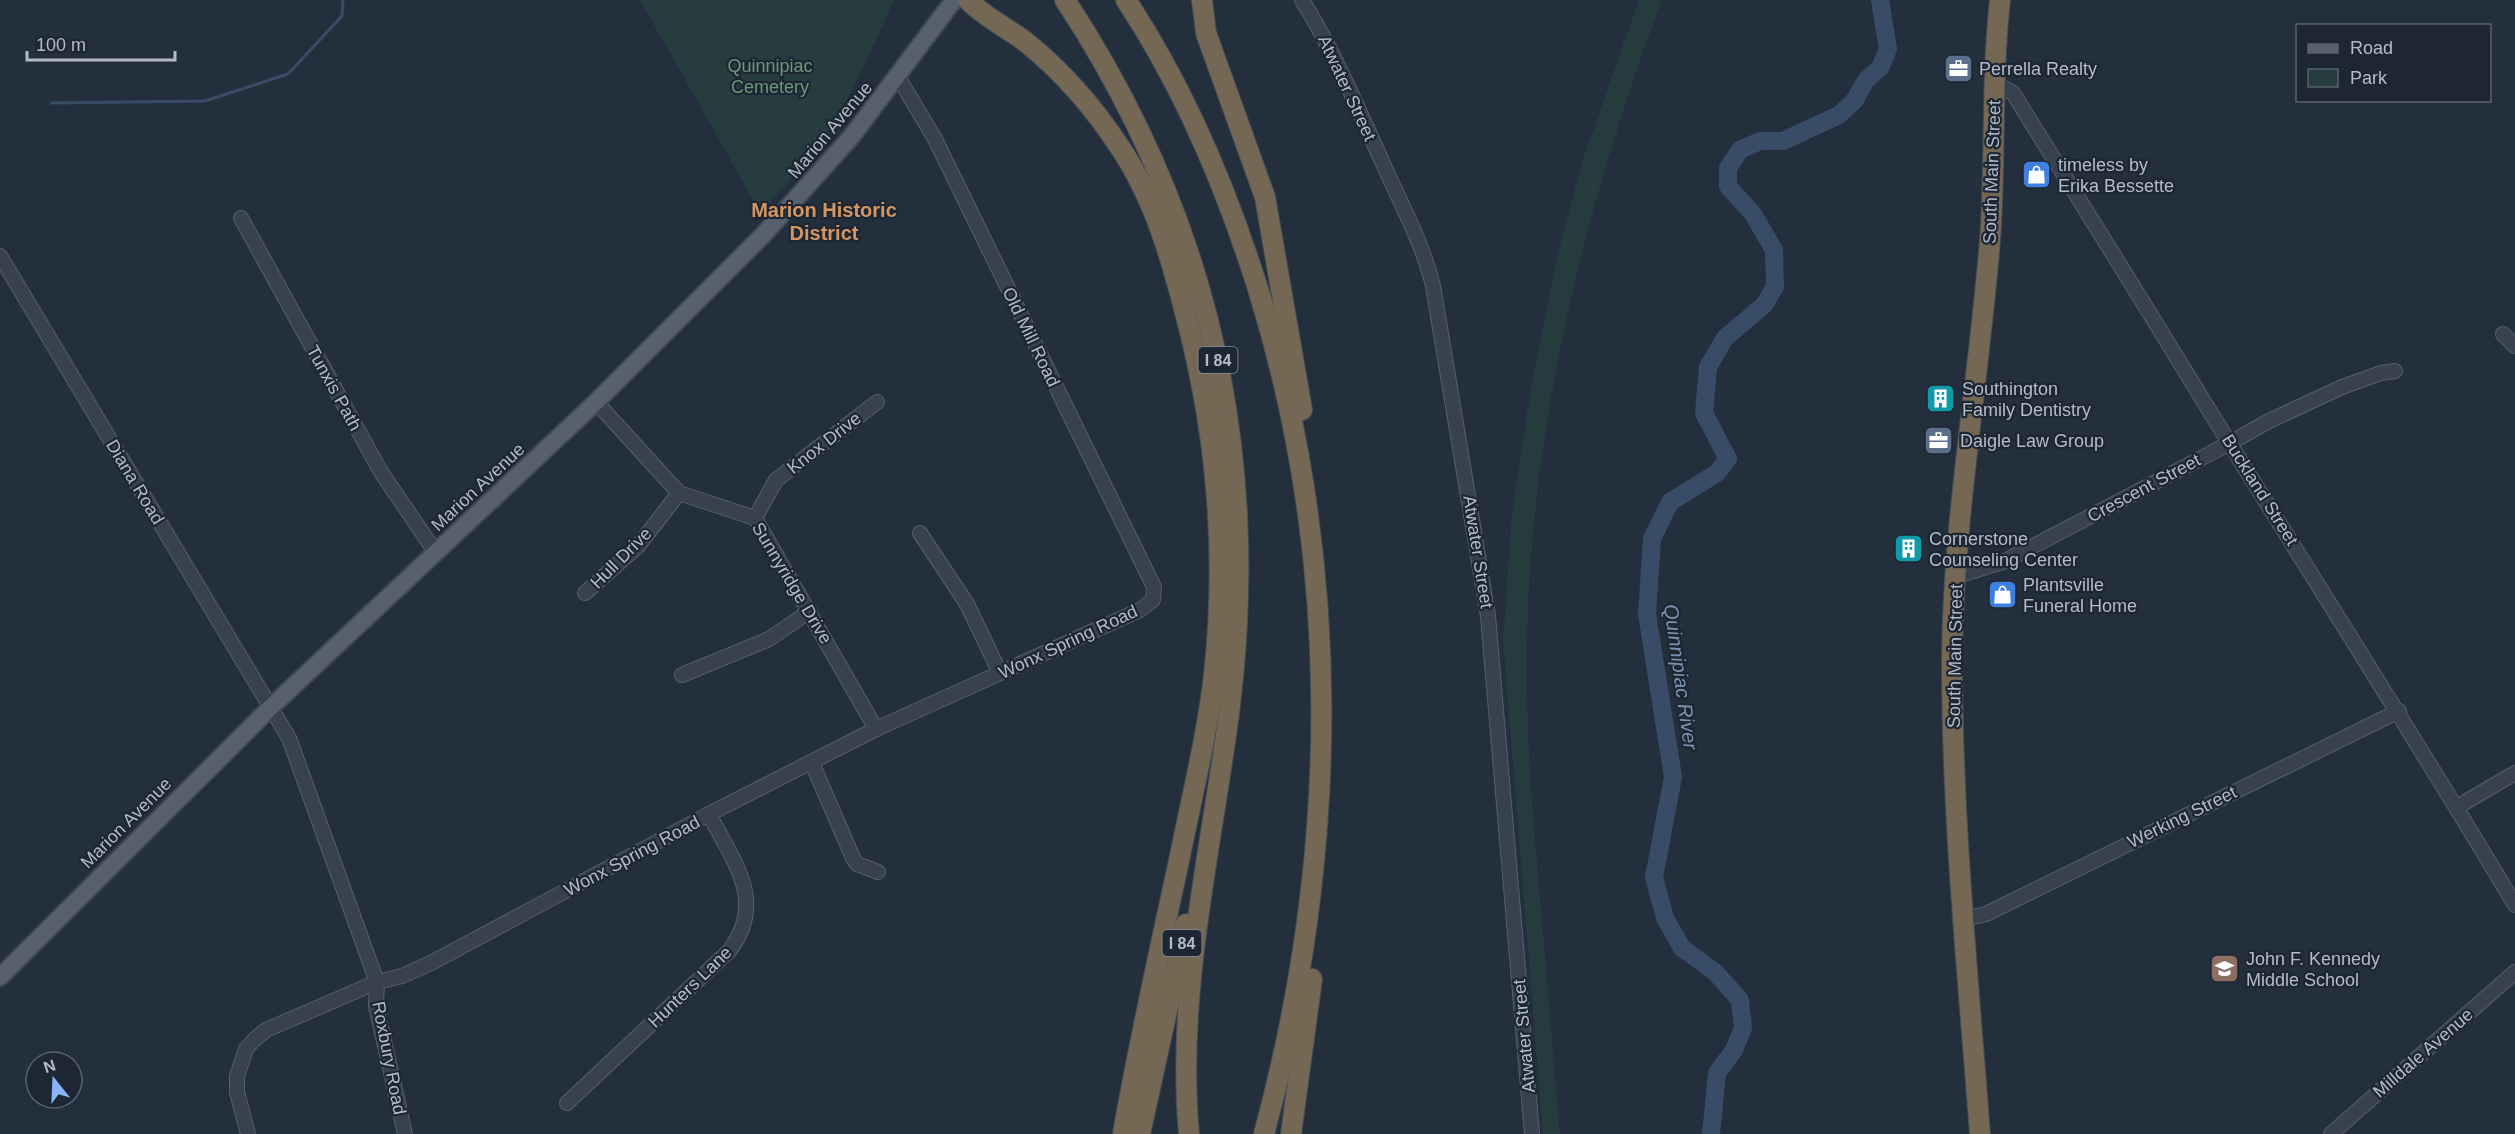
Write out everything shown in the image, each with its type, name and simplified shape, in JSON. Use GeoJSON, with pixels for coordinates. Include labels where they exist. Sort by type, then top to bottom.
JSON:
{"type":"FeatureCollection","features":[{"type":"Feature","properties":{"kind":"highway"},"geometry":{"type":"LineString","coordinates":[[968,0],[1027,43],[1064,77],[1097,114],[1127,158],[1156,217],[1168,253],[1196,355],[1209,423],[1220,567],[1212,685],[1203,748],[1138,1052],[1123,1134]]}},
{"type":"Feature","properties":{"kind":"highway","name":"I 84"},"geometry":{"type":"LineString","coordinates":[[1065,0],[1114,79],[1162,178],[1187,246],[1216,351],[1234,458],[1239,559],[1235,658],[1223,752],[1140,1134]]}},
{"type":"Feature","properties":{"kind":"highway"},"geometry":{"type":"LineString","coordinates":[[1125,0],[1160,55],[1195,124],[1226,196],[1251,267],[1267,319],[1292,424],[1317,585]]}},
{"type":"Feature","properties":{"kind":"highway"},"geometry":{"type":"LineString","coordinates":[[1203,0],[1206,33],[1258,174],[1268,213],[1313,479],[1316,512],[1322,694],[1321,906],[1291,1134]]}},
{"type":"Feature","properties":{"kind":"highway","name":"South Main Street"},"geometry":{"type":"LineString","coordinates":[[1980,1134],[1964,919],[1952,661],[1968,429],[1985,305],[1993,199],[2000,0]]}},
{"type":"Feature","properties":{"kind":"highway"},"geometry":{"type":"LineString","coordinates":[[1189,1134],[1186,1064],[1191,971],[1223,752]]}},
{"type":"Feature","properties":{"kind":"highway"},"geometry":{"type":"LineString","coordinates":[[1264,1134],[1280,1072],[1302,966],[1320,803]]}},
{"type":"Feature","properties":{"kind":"main road","name":"Marion Avenue"},"geometry":{"type":"LineString","coordinates":[[0,977],[270,708],[596,402],[801,195],[845,145],[954,0]]}},
{"type":"Feature","properties":{"kind":"street","name":"Atwater Street"},"geometry":{"type":"LineString","coordinates":[[1302,0],[1323,34],[1347,82],[1424,254],[1432,286],[1488,616],[1532,1134]]}},
{"type":"Feature","properties":{"kind":"street","name":"Old Mill Road"},"geometry":{"type":"LineString","coordinates":[[898,77],[934,139],[1149,576],[1154,587],[1153,600]]}},
{"type":"Feature","properties":{"kind":"street","name":"Buckland Street"},"geometry":{"type":"LineString","coordinates":[[1996,84],[2013,93],[2096,224],[2398,711],[2515,905]]}},
{"type":"Feature","properties":{"kind":"street","name":"Tunxis Path"},"geometry":{"type":"LineString","coordinates":[[241,218],[381,472],[436,553]]}},
{"type":"Feature","properties":{"kind":"street","name":"Diana Road"},"geometry":{"type":"LineString","coordinates":[[0,256],[270,708]]}},
{"type":"Feature","properties":{"kind":"street"},"geometry":{"type":"LineString","coordinates":[[2503,333],[2515,346]]}},
{"type":"Feature","properties":{"kind":"street","name":"Crescent Street"},"geometry":{"type":"LineString","coordinates":[[1957,576],[2005,561],[2267,422],[2343,387],[2381,373],[2395,371]]}},
{"type":"Feature","properties":{"kind":"street"},"geometry":{"type":"LineString","coordinates":[[596,402],[679,494]]}},
{"type":"Feature","properties":{"kind":"street","name":"Knox Drive"},"geometry":{"type":"LineString","coordinates":[[755,518],[776,480],[877,402]]}},
{"type":"Feature","properties":{"kind":"street","name":"Sunnyridge Drive"},"geometry":{"type":"LineString","coordinates":[[679,494],[755,518],[876,729]]}},
{"type":"Feature","properties":{"kind":"street","name":"Hull Drive"},"geometry":{"type":"LineString","coordinates":[[585,593],[638,546],[679,494]]}},
{"type":"Feature","properties":{"kind":"street"},"geometry":{"type":"LineString","coordinates":[[920,533],[967,604],[1000,673]]}},
{"type":"Feature","properties":{"kind":"street","name":"Wonx Spring Road"},"geometry":{"type":"LineString","coordinates":[[248,1134],[237,1092],[237,1076],[246,1049],[266,1030],[376,982],[402,975],[430,963],[709,814],[876,729],[1140,609],[1153,600]]}},
{"type":"Feature","properties":{"kind":"street"},"geometry":{"type":"LineString","coordinates":[[682,675],[769,639],[810,611]]}},
{"type":"Feature","properties":{"kind":"street"},"geometry":{"type":"LineString","coordinates":[[270,708],[289,738],[376,982]]}},
{"type":"Feature","properties":{"kind":"street","name":"Werking Street"},"geometry":{"type":"LineString","coordinates":[[1964,919],[1986,914],[2398,711]]}},
{"type":"Feature","properties":{"kind":"street"},"geometry":{"type":"LineString","coordinates":[[812,763],[853,858],[857,864],[878,872]]}},
{"type":"Feature","properties":{"kind":"street"},"geometry":{"type":"LineString","coordinates":[[2457,807],[2515,773]]}},
{"type":"Feature","properties":{"kind":"street","name":"Hunters Lane"},"geometry":{"type":"LineString","coordinates":[[567,1102],[730,950],[742,934],[747,919],[748,896],[709,814]]}},
{"type":"Feature","properties":{"kind":"street","name":"Milldale Avenue"},"geometry":{"type":"LineString","coordinates":[[2331,1134],[2515,972]]}},
{"type":"Feature","properties":{"kind":"street","name":"Roxbury Road"},"geometry":{"type":"LineString","coordinates":[[376,982],[375,1006],[405,1134]]}},
{"type":"Feature","properties":{"kind":"green space","name":"Quinnipiac Cemetery"},"geometry":{"type":"Polygon","coordinates":[[[640,0],[894,0],[860,75],[840,112],[810,155],[761,214],[640,0]]]}},
{"type":"Feature","properties":{"kind":"green space"},"geometry":{"type":"Polygon","coordinates":[[[1639,0],[1662,0],[1612,148],[1571,299],[1542,452],[1533,530],[1527,644],[1529,753],[1560,1134],[1543,1134],[1503,641],[1512,513],[1531,388],[1558,253],[1582,162],[1639,0]]]}},
{"type":"Feature","properties":{"kind":"waterway"},"geometry":{"type":"LineString","coordinates":[[51,103],[205,101],[288,74],[342,16],[343,0]]}},
{"type":"Feature","properties":{"kind":"waterway","name":"Quinnipiac River"},"geometry":{"type":"LineString","coordinates":[[1711,1134],[1717,1073],[1734,1050],[1743,1028],[1740,1000],[1715,972],[1682,948],[1665,918],[1654,877],[1673,777],[1647,614],[1652,539],[1670,502],[1717,473],[1728,459],[1704,413],[1708,367],[1725,338],[1764,305],[1775,287],[1774,250],[1753,214],[1728,186],[1728,168],[1740,150],[1760,141],[1783,141],[1839,115],[1855,100],[1866,80],[1880,68],[1888,49],[1880,0]]}},
{"type":"Feature","properties":{"kind":"place","name":"Perrella Realty"},"geometry":{"type":"Point","coordinates":[1958,69]}},
{"type":"Feature","properties":{"kind":"place","name":"timeless by Erika Bessette"},"geometry":{"type":"Point","coordinates":[2037,175]}},
{"type":"Feature","properties":{"kind":"place","name":"Southington Family Dentistry"},"geometry":{"type":"Point","coordinates":[1941,399]}},
{"type":"Feature","properties":{"kind":"place","name":"Daigle Law Group"},"geometry":{"type":"Point","coordinates":[1939,441]}},
{"type":"Feature","properties":{"kind":"place","name":"Cornerstone Counseling Center"},"geometry":{"type":"Point","coordinates":[1908,549]}},
{"type":"Feature","properties":{"kind":"place","name":"Plantsville Funeral Home"},"geometry":{"type":"Point","coordinates":[2002,595]}},
{"type":"Feature","properties":{"kind":"place","name":"John F. Kennedy Middle School"},"geometry":{"type":"Point","coordinates":[2225,969]}},
{"type":"Feature","properties":{"kind":"district","name":"Marion Historic District"},"geometry":{"type":"Point","coordinates":[824,222]}}]}
